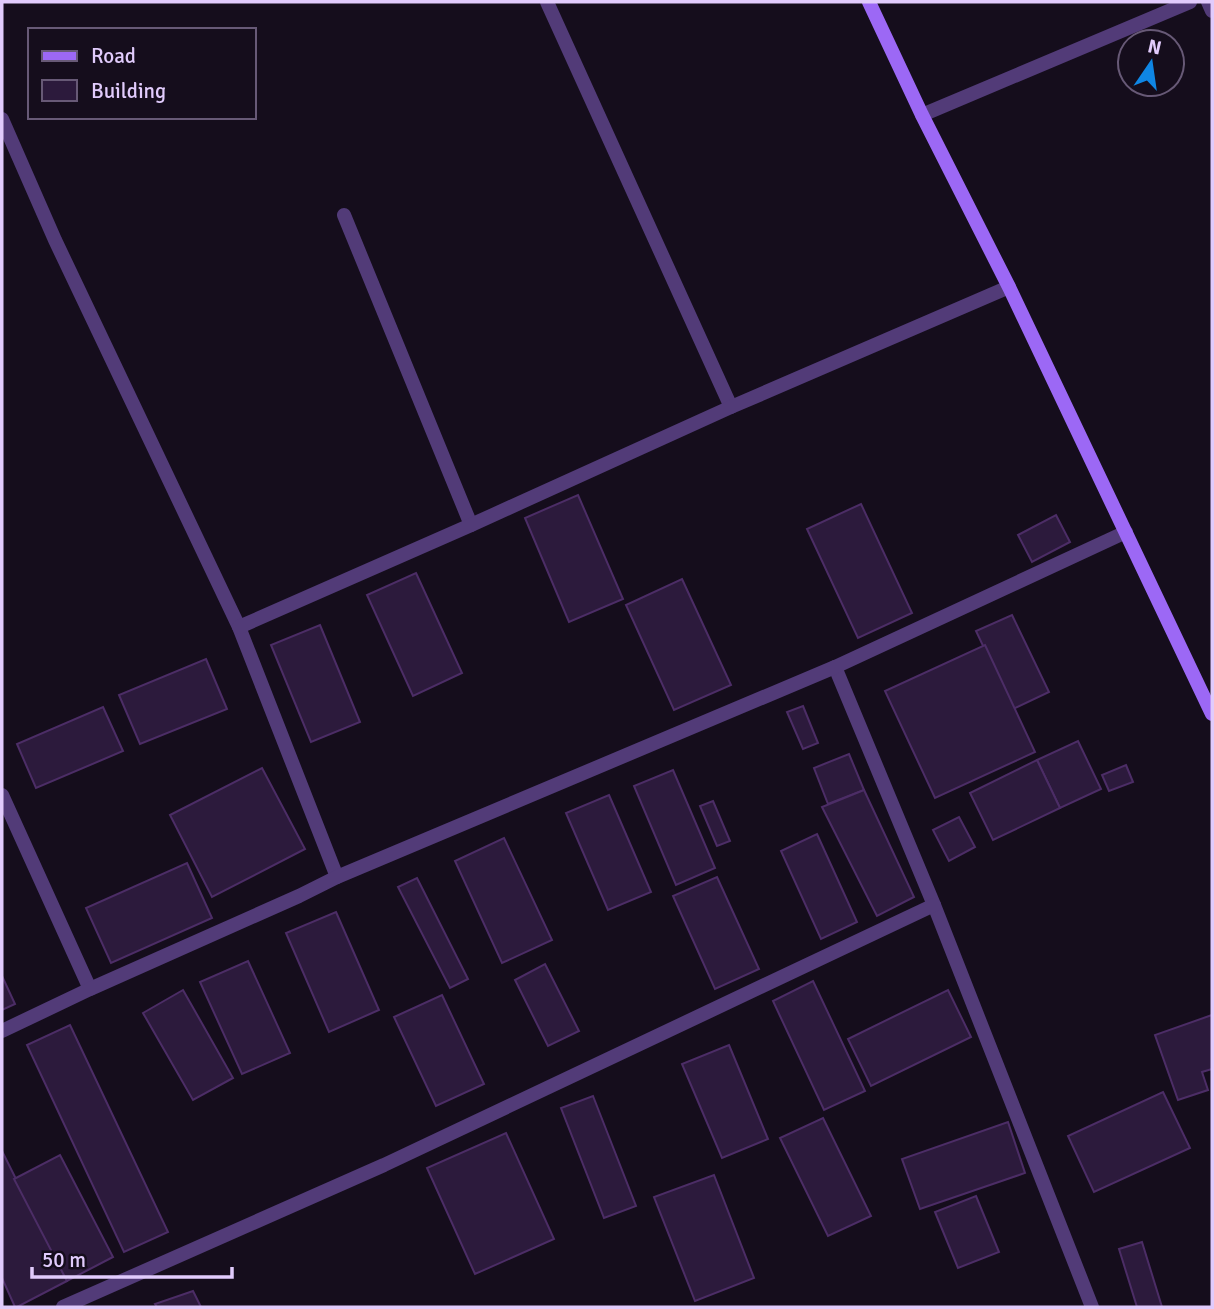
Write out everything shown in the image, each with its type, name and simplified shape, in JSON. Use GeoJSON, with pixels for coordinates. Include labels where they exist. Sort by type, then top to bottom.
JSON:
{"type":"FeatureCollection","features":[{"type":"Feature","properties":{"kind":"main road"},"geometry":{"type":"LineString","coordinates":[[869,2],[922,115],[1009,287],[1212,714]]}},
{"type":"Feature","properties":{"kind":"street"},"geometry":{"type":"LineString","coordinates":[[547,2],[730,407]]}},
{"type":"Feature","properties":{"kind":"street"},"geometry":{"type":"LineString","coordinates":[[922,115],[1190,2]]}},
{"type":"Feature","properties":{"kind":"street"},"geometry":{"type":"LineString","coordinates":[[1208,2],[1212,11]]}},
{"type":"Feature","properties":{"kind":"street"},"geometry":{"type":"LineString","coordinates":[[2,119],[55,240],[239,627],[337,877]]}},
{"type":"Feature","properties":{"kind":"street"},"geometry":{"type":"LineString","coordinates":[[344,215],[471,526]]}},
{"type":"Feature","properties":{"kind":"street"},"geometry":{"type":"LineString","coordinates":[[239,627],[471,526],[730,407],[1009,287]]}},
{"type":"Feature","properties":{"kind":"street"},"geometry":{"type":"LineString","coordinates":[[2,1031],[337,877],[835,667],[1126,532]]}},
{"type":"Feature","properties":{"kind":"street"},"geometry":{"type":"LineString","coordinates":[[835,667],[934,905],[1092,1307]]}},
{"type":"Feature","properties":{"kind":"street"},"geometry":{"type":"LineString","coordinates":[[2,795],[90,989]]}},
{"type":"Feature","properties":{"kind":"street"},"geometry":{"type":"LineString","coordinates":[[63,1307],[397,1159],[934,905]]}},
{"type":"Feature","properties":{"kind":"building"},"geometry":{"type":"Polygon","coordinates":[[[578,495],[623,599],[569,622],[525,518],[578,495]]]}},
{"type":"Feature","properties":{"kind":"building"},"geometry":{"type":"Polygon","coordinates":[[[861,504],[912,613],[858,638],[807,529],[861,504]]]}},
{"type":"Feature","properties":{"kind":"building"},"geometry":{"type":"Polygon","coordinates":[[[1056,515],[1070,542],[1032,562],[1018,535],[1056,515]]]}},
{"type":"Feature","properties":{"kind":"building"},"geometry":{"type":"Polygon","coordinates":[[[416,573],[462,673],[413,696],[367,595],[416,573]]]}},
{"type":"Feature","properties":{"kind":"building"},"geometry":{"type":"Polygon","coordinates":[[[682,579],[731,685],[674,710],[626,605],[682,579]]]}},
{"type":"Feature","properties":{"kind":"building"},"geometry":{"type":"Polygon","coordinates":[[[1012,615],[1049,692],[1013,709],[976,631],[1012,615]]]}},
{"type":"Feature","properties":{"kind":"building"},"geometry":{"type":"Polygon","coordinates":[[[320,625],[360,722],[311,742],[271,645],[320,625]]]}},
{"type":"Feature","properties":{"kind":"building"},"geometry":{"type":"Polygon","coordinates":[[[985,645],[1035,752],[935,798],[885,691],[985,645]]]}},
{"type":"Feature","properties":{"kind":"building"},"geometry":{"type":"Polygon","coordinates":[[[206,659],[227,709],[140,744],[119,695],[206,659]]]}},
{"type":"Feature","properties":{"kind":"building"},"geometry":{"type":"Polygon","coordinates":[[[803,706],[818,743],[803,749],[787,712],[803,706]]]}},
{"type":"Feature","properties":{"kind":"building"},"geometry":{"type":"Polygon","coordinates":[[[103,707],[123,751],[36,788],[17,744],[103,707]]]}},
{"type":"Feature","properties":{"kind":"building"},"geometry":{"type":"Polygon","coordinates":[[[1078,741],[1101,789],[1060,808],[1037,760],[1078,741]]]}},
{"type":"Feature","properties":{"kind":"building"},"geometry":{"type":"Polygon","coordinates":[[[849,754],[864,790],[828,804],[814,768],[849,754]]]}},
{"type":"Feature","properties":{"kind":"building"},"geometry":{"type":"Polygon","coordinates":[[[1037,760],[1060,808],[993,840],[970,793],[1037,760]]]}},
{"type":"Feature","properties":{"kind":"building"},"geometry":{"type":"Polygon","coordinates":[[[1126,765],[1133,782],[1109,791],[1102,775],[1126,765]]]}},
{"type":"Feature","properties":{"kind":"building"},"geometry":{"type":"Polygon","coordinates":[[[262,768],[305,849],[212,897],[170,815],[262,768]]]}},
{"type":"Feature","properties":{"kind":"building"},"geometry":{"type":"Polygon","coordinates":[[[673,770],[715,868],[676,885],[634,786],[673,770]]]}},
{"type":"Feature","properties":{"kind":"building"},"geometry":{"type":"Polygon","coordinates":[[[864,790],[914,897],[877,916],[822,807],[864,790]]]}},
{"type":"Feature","properties":{"kind":"building"},"geometry":{"type":"Polygon","coordinates":[[[609,795],[651,892],[608,910],[566,813],[609,795]]]}},
{"type":"Feature","properties":{"kind":"building"},"geometry":{"type":"Polygon","coordinates":[[[713,801],[730,841],[717,846],[700,806],[713,801]]]}},
{"type":"Feature","properties":{"kind":"building"},"geometry":{"type":"Polygon","coordinates":[[[959,817],[975,847],[949,861],[933,830],[959,817]]]}},
{"type":"Feature","properties":{"kind":"building"},"geometry":{"type":"Polygon","coordinates":[[[817,834],[857,922],[821,939],[781,851],[817,834]]]}},
{"type":"Feature","properties":{"kind":"building"},"geometry":{"type":"Polygon","coordinates":[[[504,838],[552,940],[502,963],[455,861],[504,838]]]}},
{"type":"Feature","properties":{"kind":"building"},"geometry":{"type":"Polygon","coordinates":[[[187,863],[212,918],[111,963],[86,908],[187,863]]]}},
{"type":"Feature","properties":{"kind":"building"},"geometry":{"type":"Polygon","coordinates":[[[717,877],[759,969],[715,989],[673,896],[717,877]]]}},
{"type":"Feature","properties":{"kind":"building"},"geometry":{"type":"Polygon","coordinates":[[[417,878],[468,979],[450,988],[398,887],[417,878]]]}},
{"type":"Feature","properties":{"kind":"building"},"geometry":{"type":"Polygon","coordinates":[[[336,912],[379,1010],[329,1032],[286,933],[336,912]]]}},
{"type":"Feature","properties":{"kind":"building"},"geometry":{"type":"Polygon","coordinates":[[[248,961],[290,1053],[242,1074],[200,982],[248,961]]]}},
{"type":"Feature","properties":{"kind":"building"},"geometry":{"type":"Polygon","coordinates":[[[545,964],[579,1031],[548,1046],[515,980],[545,964]]]}},
{"type":"Feature","properties":{"kind":"building"},"geometry":{"type":"Polygon","coordinates":[[[2,976],[15,1004],[2,1010],[2,976]]]}},
{"type":"Feature","properties":{"kind":"building"},"geometry":{"type":"Polygon","coordinates":[[[813,981],[865,1091],[824,1110],[773,1001],[813,981]]]}},
{"type":"Feature","properties":{"kind":"building"},"geometry":{"type":"Polygon","coordinates":[[[183,990],[233,1078],[193,1100],[143,1013],[183,990]]]}},
{"type":"Feature","properties":{"kind":"building"},"geometry":{"type":"Polygon","coordinates":[[[948,990],[971,1037],[871,1086],[848,1039],[948,990]]]}},
{"type":"Feature","properties":{"kind":"building"},"geometry":{"type":"Polygon","coordinates":[[[442,995],[484,1084],[436,1106],[394,1017],[442,995]]]}},
{"type":"Feature","properties":{"kind":"building"},"geometry":{"type":"Polygon","coordinates":[[[1212,1015],[1212,1069],[1202,1072],[1208,1090],[1178,1100],[1155,1035],[1212,1015]]]}},
{"type":"Feature","properties":{"kind":"building"},"geometry":{"type":"Polygon","coordinates":[[[70,1025],[168,1232],[124,1252],[27,1045],[70,1025]]]}},
{"type":"Feature","properties":{"kind":"building"},"geometry":{"type":"Polygon","coordinates":[[[729,1045],[768,1139],[722,1158],[682,1064],[729,1045]]]}},
{"type":"Feature","properties":{"kind":"building"},"geometry":{"type":"Polygon","coordinates":[[[1163,1092],[1190,1148],[1094,1192],[1068,1136],[1163,1092]]]}},
{"type":"Feature","properties":{"kind":"building"},"geometry":{"type":"Polygon","coordinates":[[[593,1096],[636,1206],[604,1218],[561,1108],[593,1096]]]}},
{"type":"Feature","properties":{"kind":"building"},"geometry":{"type":"Polygon","coordinates":[[[823,1118],[871,1216],[828,1236],[780,1138],[823,1118]]]}},
{"type":"Feature","properties":{"kind":"building"},"geometry":{"type":"Polygon","coordinates":[[[1008,1122],[1025,1173],[920,1209],[902,1159],[1008,1122]]]}},
{"type":"Feature","properties":{"kind":"building"},"geometry":{"type":"Polygon","coordinates":[[[506,1133],[554,1239],[475,1274],[427,1168],[506,1133]]]}},
{"type":"Feature","properties":{"kind":"building"},"geometry":{"type":"Polygon","coordinates":[[[2,1151],[67,1281],[17,1307],[2,1278],[2,1151]]]}},
{"type":"Feature","properties":{"kind":"building"},"geometry":{"type":"Polygon","coordinates":[[[60,1155],[113,1257],[67,1281],[14,1179],[60,1155]]]}},
{"type":"Feature","properties":{"kind":"building"},"geometry":{"type":"Polygon","coordinates":[[[714,1175],[754,1278],[695,1301],[654,1197],[714,1175]]]}},
{"type":"Feature","properties":{"kind":"building"},"geometry":{"type":"Polygon","coordinates":[[[976,1196],[999,1252],[958,1268],[935,1212],[976,1196]]]}},
{"type":"Feature","properties":{"kind":"building"},"geometry":{"type":"Polygon","coordinates":[[[1142,1242],[1162,1307],[1137,1307],[1119,1249],[1142,1242]]]}},
{"type":"Feature","properties":{"kind":"building"},"geometry":{"type":"Polygon","coordinates":[[[193,1291],[201,1307],[157,1307],[155,1304],[193,1291]]]}}]}
